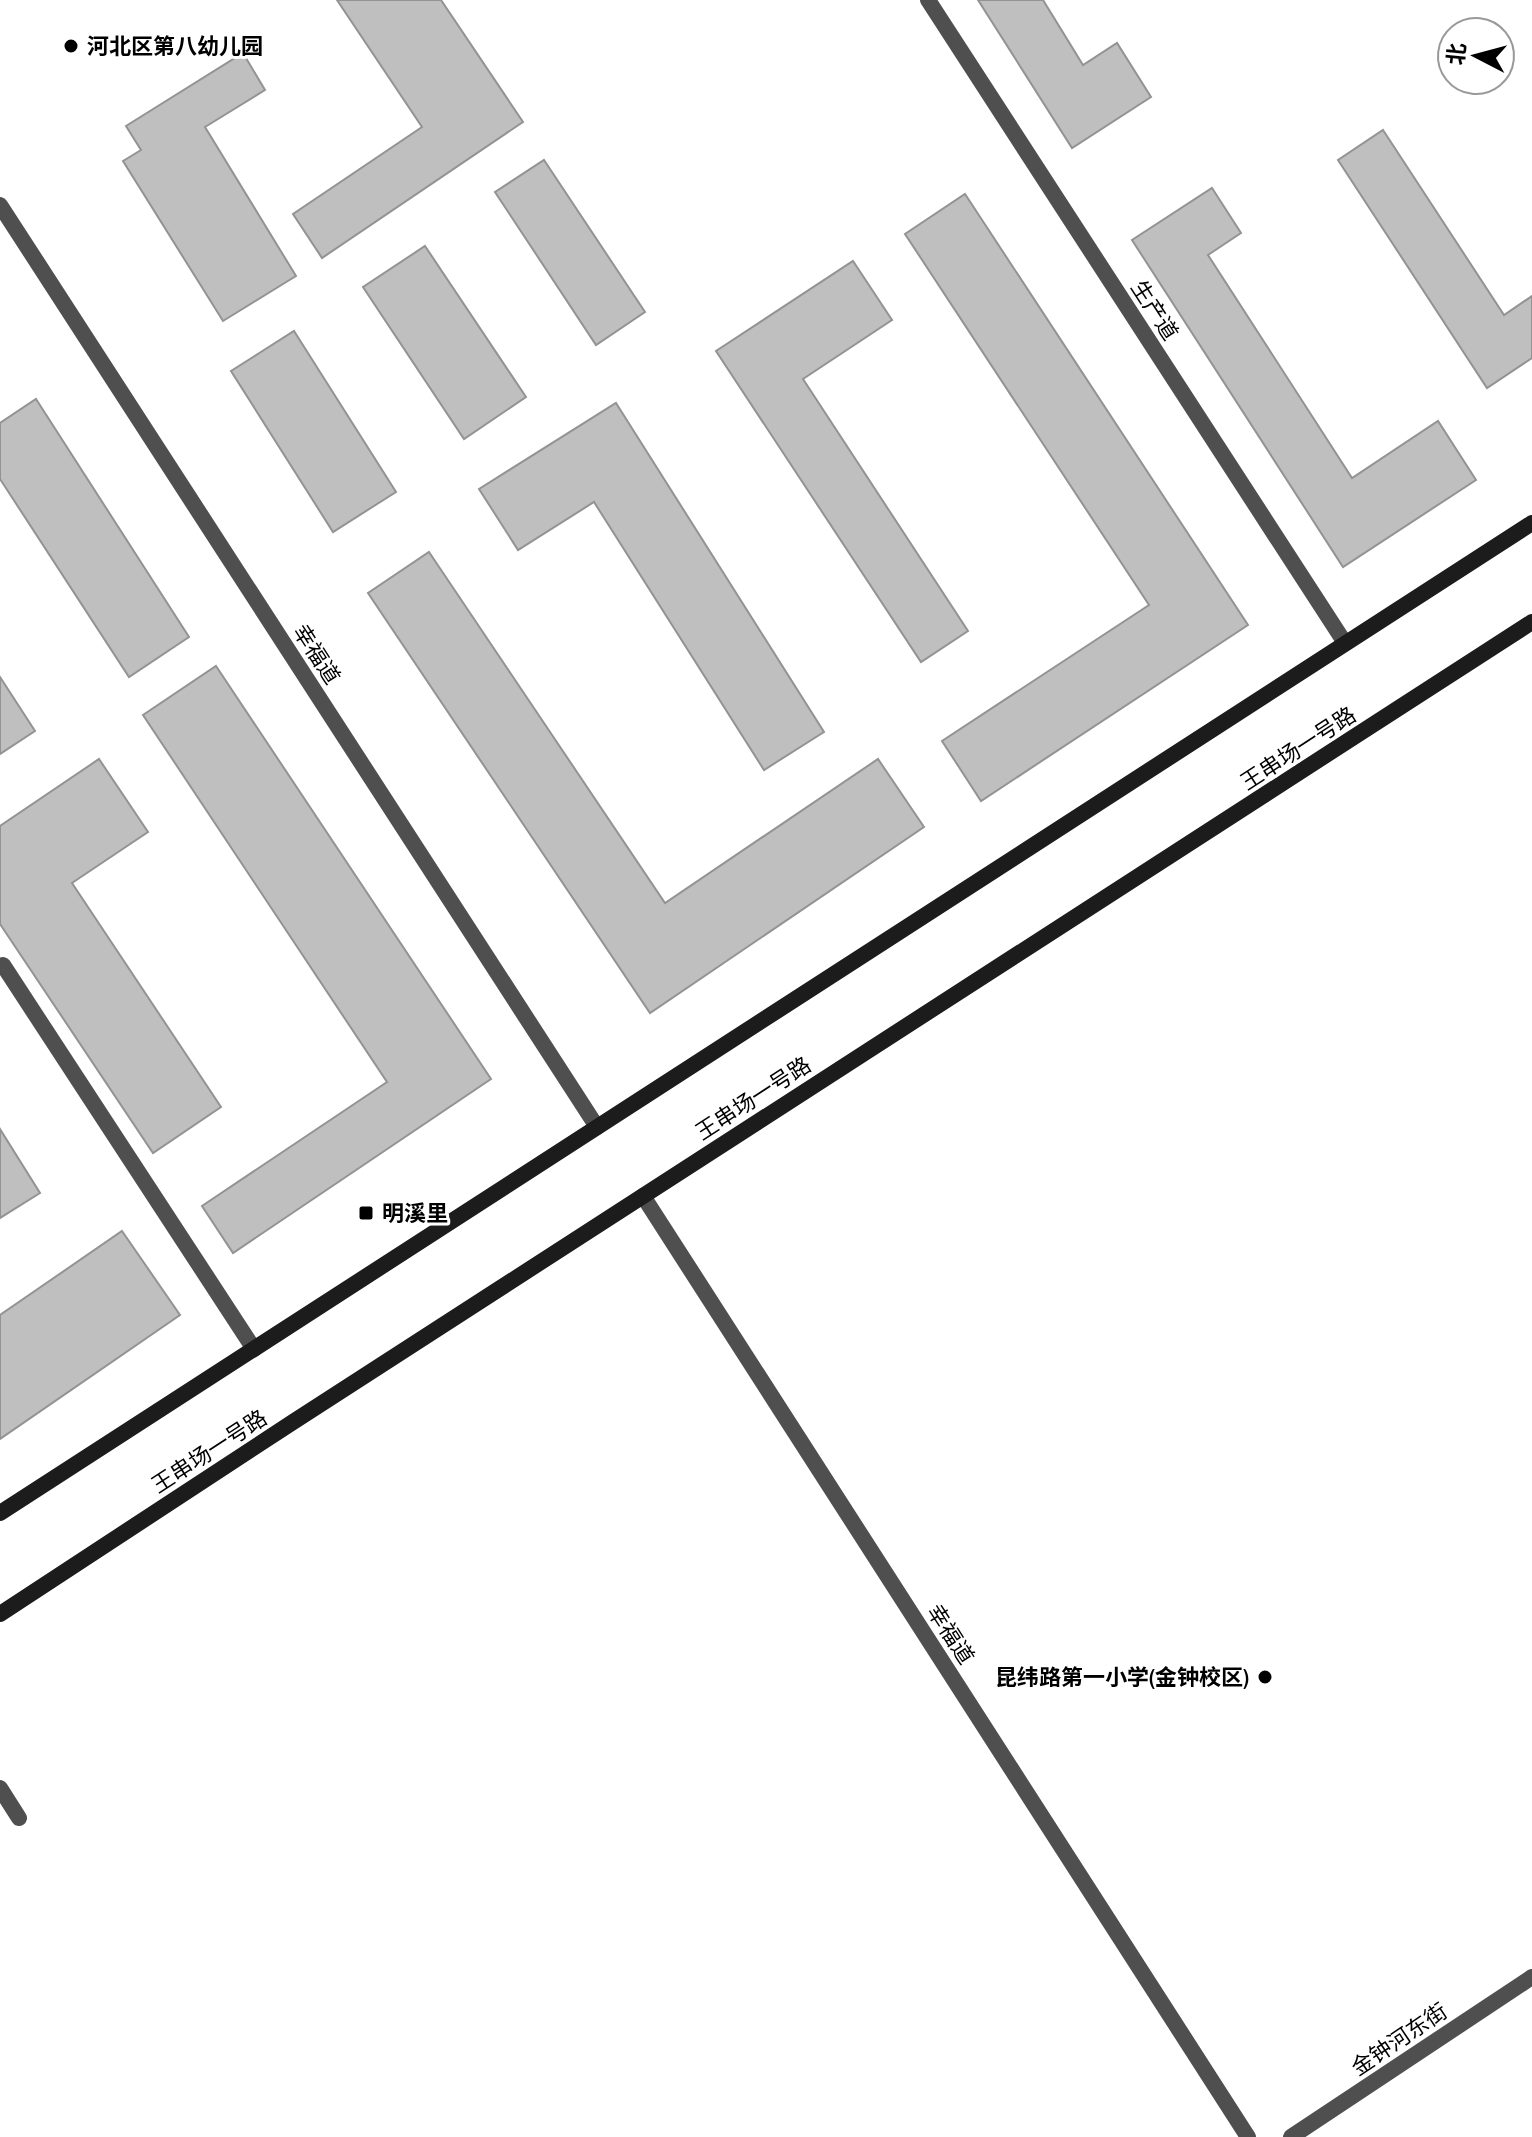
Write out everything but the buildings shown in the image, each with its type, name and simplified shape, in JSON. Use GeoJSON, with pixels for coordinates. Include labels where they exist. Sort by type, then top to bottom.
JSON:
{"type":"FeatureCollection","features":[{"type":"Feature","properties":{"kind":"main road"},"geometry":{"type":"LineString","coordinates":[[0,1513],[1532,523]]}},
{"type":"Feature","properties":{"kind":"main road","name":"王串场一号路"},"geometry":{"type":"LineString","coordinates":[[0,1614],[1532,622]]}},
{"type":"Feature","properties":{"kind":"street","name":"生产道"},"geometry":{"type":"LineString","coordinates":[[928,0],[1345,643]]}},
{"type":"Feature","properties":{"kind":"street","name":"幸福道"},"geometry":{"type":"LineString","coordinates":[[0,205],[597,1127]]}},
{"type":"Feature","properties":{"kind":"street"},"geometry":{"type":"LineString","coordinates":[[3,965],[254,1349]]}},
{"type":"Feature","properties":{"kind":"street","name":"幸福道"},"geometry":{"type":"LineString","coordinates":[[643,1196],[1248,2137]]}},
{"type":"Feature","properties":{"kind":"street"},"geometry":{"type":"LineString","coordinates":[[0,1788],[19,1818]]}},
{"type":"Feature","properties":{"kind":"street","name":"金钟河东街"},"geometry":{"type":"LineString","coordinates":[[1291,2137],[1532,1977]]}},
{"type":"Feature","properties":{"kind":"place","name":"河北区第八幼儿园"},"geometry":{"type":"Point","coordinates":[71,46]}},
{"type":"Feature","properties":{"kind":"place","name":"明溪里"},"geometry":{"type":"Point","coordinates":[366,1213]}},
{"type":"Feature","properties":{"kind":"place","name":"昆纬路第一小学(金钟校区)"},"geometry":{"type":"Point","coordinates":[1265,1677]}}]}
